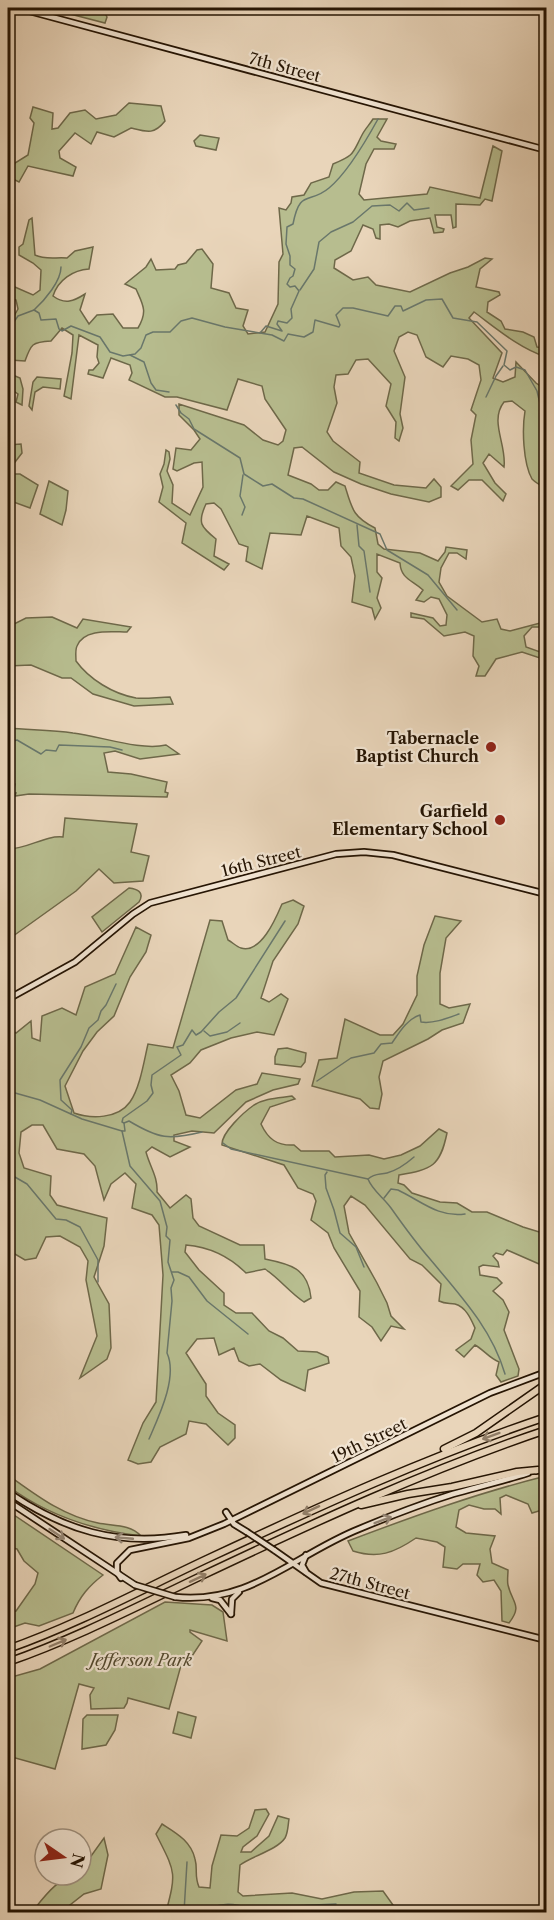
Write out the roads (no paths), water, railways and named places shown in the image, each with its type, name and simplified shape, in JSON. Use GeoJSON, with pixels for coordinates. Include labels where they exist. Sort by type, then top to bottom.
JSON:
{"type":"FeatureCollection","features":[{"type":"Feature","properties":{"kind":"highway"},"geometry":{"type":"LineString","coordinates":[[8,1648],[60,1628],[296,1517],[414,1465],[476,1433],[546,1384]]}},
{"type":"Feature","properties":{"kind":"highway"},"geometry":{"type":"LineString","coordinates":[[414,1465],[546,1417]]}},
{"type":"Feature","properties":{"kind":"highway"},"geometry":{"type":"LineString","coordinates":[[8,1662],[93,1627],[352,1506],[435,1471],[546,1430]]}},
{"type":"Feature","properties":{"kind":"highway"},"geometry":{"type":"LineString","coordinates":[[352,1506],[537,1470]]}},
{"type":"Feature","properties":{"kind":"street","name":"7th Street"},"geometry":{"type":"LineString","coordinates":[[18,8],[546,150]]}},
{"type":"Feature","properties":{"kind":"street","name":"16th Street"},"geometry":{"type":"LineString","coordinates":[[8,999],[75,962],[133,914],[150,903],[336,854],[363,852],[393,855],[546,894]]}},
{"type":"Feature","properties":{"kind":"street","name":"19th Street"},"geometry":{"type":"LineString","coordinates":[[202,1532],[221,1525],[490,1393],[546,1372]]}},
{"type":"Feature","properties":{"kind":"street"},"geometry":{"type":"LineString","coordinates":[[8,1501],[121,1578],[135,1585],[175,1597],[209,1597],[241,1590],[276,1573],[307,1554],[408,1510],[451,1495],[546,1468]]}},
{"type":"Feature","properties":{"kind":"street"},"geometry":{"type":"LineString","coordinates":[[8,1492],[52,1519],[101,1535],[152,1539],[202,1532]]}},
{"type":"Feature","properties":{"kind":"street"},"geometry":{"type":"LineString","coordinates":[[221,1525],[225,1521],[226,1512],[231,1520]]}},
{"type":"Feature","properties":{"kind":"street","name":"27th Street"},"geometry":{"type":"LineString","coordinates":[[231,1520],[309,1576],[326,1584],[546,1640]]}},
{"type":"Feature","properties":{"kind":"street"},"geometry":{"type":"LineString","coordinates":[[121,1578],[117,1572],[117,1563],[130,1550],[189,1538],[202,1532]]}},
{"type":"Feature","properties":{"kind":"street"},"geometry":{"type":"LineString","coordinates":[[276,1551],[283,1562],[276,1573]]}},
{"type":"Feature","properties":{"kind":"street"},"geometry":{"type":"LineString","coordinates":[[307,1554],[302,1565],[309,1576]]}},
{"type":"Feature","properties":{"kind":"street"},"geometry":{"type":"LineString","coordinates":[[209,1597],[220,1600],[231,1614],[232,1599],[241,1590]]}},
{"type":"Feature","properties":{"kind":"waterway"},"geometry":{"type":"LineString","coordinates":[[260,333],[266,326],[282,331],[277,324],[278,321],[287,323],[292,318],[291,309],[299,291],[295,286],[290,287],[287,284],[295,269],[290,265],[286,244],[287,227],[293,224],[302,201],[322,193],[343,174],[378,119]]}},
{"type":"Feature","properties":{"kind":"waterway"},"geometry":{"type":"LineString","coordinates":[[300,290],[314,269],[319,242],[331,232],[353,222],[372,206],[390,205],[399,211],[407,203],[414,210],[429,208]]}},
{"type":"Feature","properties":{"kind":"waterway"},"geometry":{"type":"LineString","coordinates":[[34,310],[55,284],[61,267]]}},
{"type":"Feature","properties":{"kind":"waterway"},"geometry":{"type":"LineString","coordinates":[[8,325],[11,326],[18,316],[34,310],[39,313],[41,320],[56,319],[62,331],[71,326],[100,337],[110,352],[123,356],[135,354],[141,348],[146,335],[153,332],[170,332],[181,321],[192,318],[225,327],[272,335],[284,341],[288,334],[304,337],[313,332],[315,320],[339,327],[336,315],[343,308],[388,316],[395,306],[401,306],[403,311],[426,300],[442,299],[453,318],[477,322],[507,351],[504,365],[510,370],[516,367],[525,370],[537,391],[542,412],[540,422],[542,473]]}},
{"type":"Feature","properties":{"kind":"waterway"},"geometry":{"type":"LineString","coordinates":[[130,355],[144,362],[151,383],[156,390],[169,392]]}},
{"type":"Feature","properties":{"kind":"waterway"},"geometry":{"type":"LineString","coordinates":[[486,397],[503,366]]}},
{"type":"Feature","properties":{"kind":"waterway"},"geometry":{"type":"LineString","coordinates":[[176,405],[189,419],[194,429],[240,458],[244,474],[263,486],[272,484],[294,498],[303,499],[380,534],[387,550],[428,575],[457,610]]}},
{"type":"Feature","properties":{"kind":"waterway"},"geometry":{"type":"LineString","coordinates":[[242,515],[245,507],[240,496],[243,475]]}},
{"type":"Feature","properties":{"kind":"waterway"},"geometry":{"type":"LineString","coordinates":[[8,481],[9,486]]}},
{"type":"Feature","properties":{"kind":"waterway"},"geometry":{"type":"LineString","coordinates":[[357,525],[359,546],[364,551],[370,592]]}},
{"type":"Feature","properties":{"kind":"waterway"},"geometry":{"type":"LineString","coordinates":[[8,743],[17,740],[41,754],[46,750],[56,751],[59,745],[110,747],[122,750]]}},
{"type":"Feature","properties":{"kind":"waterway"},"geometry":{"type":"LineString","coordinates":[[124,1123],[123,1118],[147,1101],[153,1093],[152,1075],[181,1055],[177,1047],[183,1045],[192,1030],[196,1035],[201,1032],[219,1012],[236,998],[285,921]]}},
{"type":"Feature","properties":{"kind":"waterway"},"geometry":{"type":"LineString","coordinates":[[71,1114],[72,1110],[61,1100],[60,1080],[81,1047],[89,1028],[98,1020],[116,984]]}},
{"type":"Feature","properties":{"kind":"waterway"},"geometry":{"type":"LineString","coordinates":[[317,1081],[351,1058],[374,1053],[381,1044],[392,1043],[415,1017],[420,1015],[421,1022],[430,1022],[459,1014]]}},
{"type":"Feature","properties":{"kind":"waterway"},"geometry":{"type":"LineString","coordinates":[[204,1031],[210,1036],[227,1032],[240,1023]]}},
{"type":"Feature","properties":{"kind":"waterway"},"geometry":{"type":"LineString","coordinates":[[8,1091],[40,1100],[82,1119],[122,1131],[125,1131],[124,1123],[129,1121],[164,1136],[172,1137],[202,1132]]}},
{"type":"Feature","properties":{"kind":"waterway"},"geometry":{"type":"LineString","coordinates":[[122,1131],[130,1166],[160,1201],[167,1227],[166,1236],[170,1240],[168,1262],[174,1280],[171,1288],[167,1353],[170,1363],[169,1385],[149,1439]]}},
{"type":"Feature","properties":{"kind":"waterway"},"geometry":{"type":"LineString","coordinates":[[223,1143],[231,1149],[368,1179],[372,1187],[474,1313],[492,1342],[505,1374]]}},
{"type":"Feature","properties":{"kind":"waterway"},"geometry":{"type":"LineString","coordinates":[[368,1179],[395,1170],[414,1157]]}},
{"type":"Feature","properties":{"kind":"waterway"},"geometry":{"type":"LineString","coordinates":[[327,1172],[325,1175],[326,1188],[340,1233],[356,1247],[364,1267]]}},
{"type":"Feature","properties":{"kind":"waterway"},"geometry":{"type":"LineString","coordinates":[[8,1173],[27,1184],[56,1219],[66,1220],[80,1227],[98,1260],[98,1282]]}},
{"type":"Feature","properties":{"kind":"waterway"},"geometry":{"type":"LineString","coordinates":[[384,1198],[391,1189],[398,1190],[438,1211],[456,1215],[465,1214]]}},
{"type":"Feature","properties":{"kind":"waterway"},"geometry":{"type":"LineString","coordinates":[[172,1272],[189,1277],[207,1301],[248,1334]]}},
{"type":"Feature","properties":{"kind":"waterway"},"geometry":{"type":"LineString","coordinates":[[184,1912],[187,1862]]}},
{"type":"Feature","properties":{"kind":"waterway"},"geometry":{"type":"LineString","coordinates":[[204,1912],[214,1906],[226,1904],[248,1908],[336,1904]]}},
{"type":"Feature","properties":{"kind":"place","name":"Tabernacle Baptist Church"},"geometry":{"type":"Point","coordinates":[491,747]}},
{"type":"Feature","properties":{"kind":"place","name":"Garfield Elementary School"},"geometry":{"type":"Point","coordinates":[500,820]}},
{"type":"Feature","properties":{"kind":"park label","name":"Jefferson Park"},"geometry":{"type":"Point","coordinates":[141,1660]}}]}
